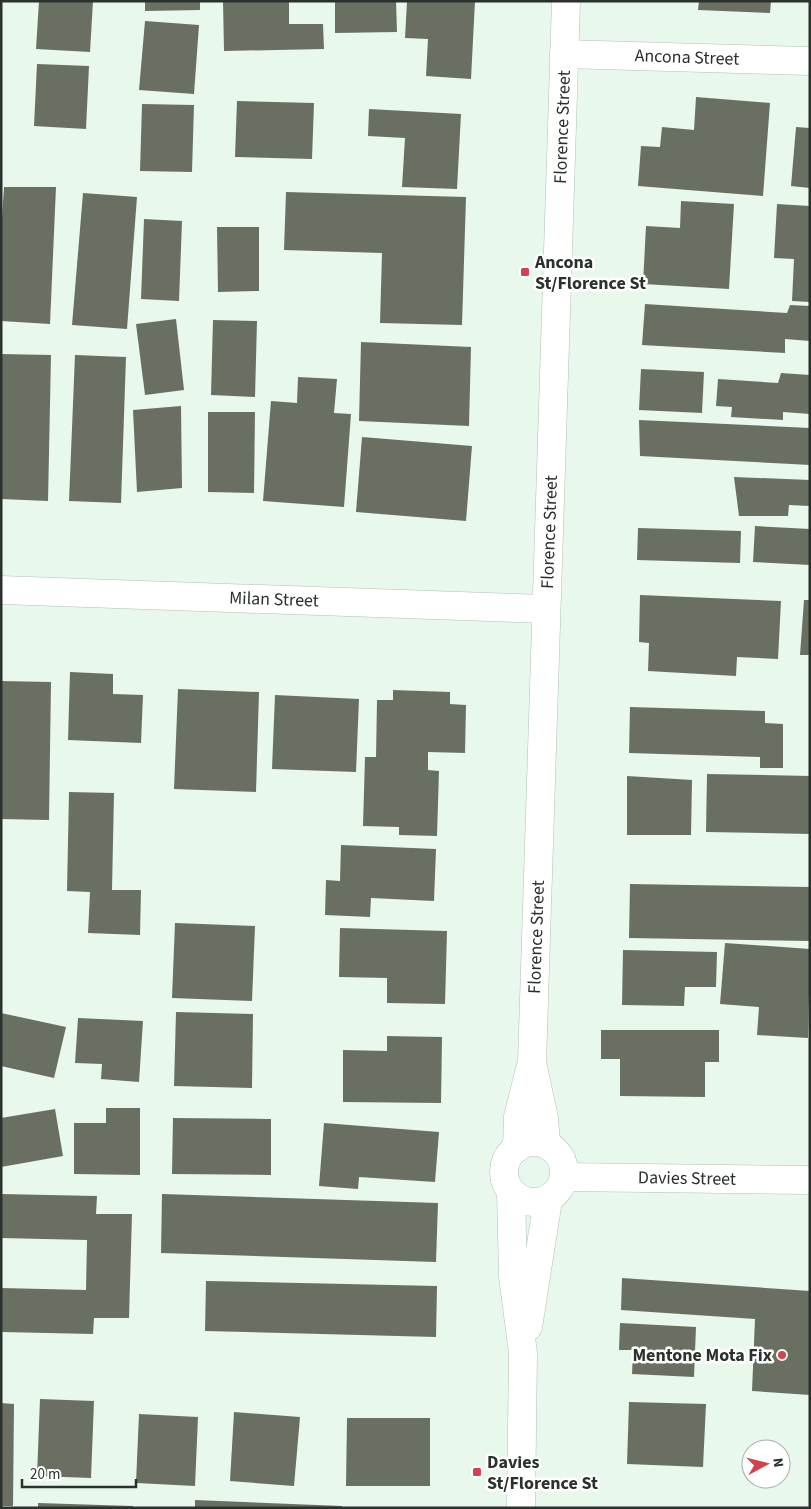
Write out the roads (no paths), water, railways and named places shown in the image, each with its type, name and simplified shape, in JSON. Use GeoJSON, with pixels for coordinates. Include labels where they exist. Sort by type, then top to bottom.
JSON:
{"type":"FeatureCollection","features":[{"type":"Feature","properties":{"kind":"street","name":"Florence Street"},"geometry":{"type":"LineString","coordinates":[[516,1148],[518,1118],[532,1063],[566,1]]}},
{"type":"Feature","properties":{"kind":"street","name":"Ancona Street"},"geometry":{"type":"LineString","coordinates":[[564,54],[810,61]]}},
{"type":"Feature","properties":{"kind":"street","name":"Milan Street"},"geometry":{"type":"LineString","coordinates":[[1,590],[546,609]]}},
{"type":"Feature","properties":{"kind":"street","name":"Florence Street"},"geometry":{"type":"LineString","coordinates":[[532,1063],[544,1118],[546,1144]]}},
{"type":"Feature","properties":{"kind":"street"},"geometry":{"type":"LineString","coordinates":[[535,1142],[546,1144],[561,1157],[564,1166],[564,1177],[556,1194],[548,1200],[528,1202],[519,1199],[506,1184],[505,1164],[516,1148],[535,1142]]}},
{"type":"Feature","properties":{"kind":"street","name":"Davies Street"},"geometry":{"type":"LineString","coordinates":[[564,1177],[810,1180]]}},
{"type":"Feature","properties":{"kind":"street"},"geometry":{"type":"LineString","coordinates":[[511,1192],[513,1276],[523,1353],[521,1508]]}},
{"type":"Feature","properties":{"kind":"street"},"geometry":{"type":"LineString","coordinates":[[523,1353],[548,1200]]}},
{"type":"Feature","properties":{"kind":"place","name":"Ancona St/Florence St"},"geometry":{"type":"Point","coordinates":[525,272]}},
{"type":"Feature","properties":{"kind":"place","name":"Mentone Mota Fix"},"geometry":{"type":"Point","coordinates":[782,1355]}},
{"type":"Feature","properties":{"kind":"place","name":"Davies St/Florence St"},"geometry":{"type":"Point","coordinates":[477,1472]}}]}
